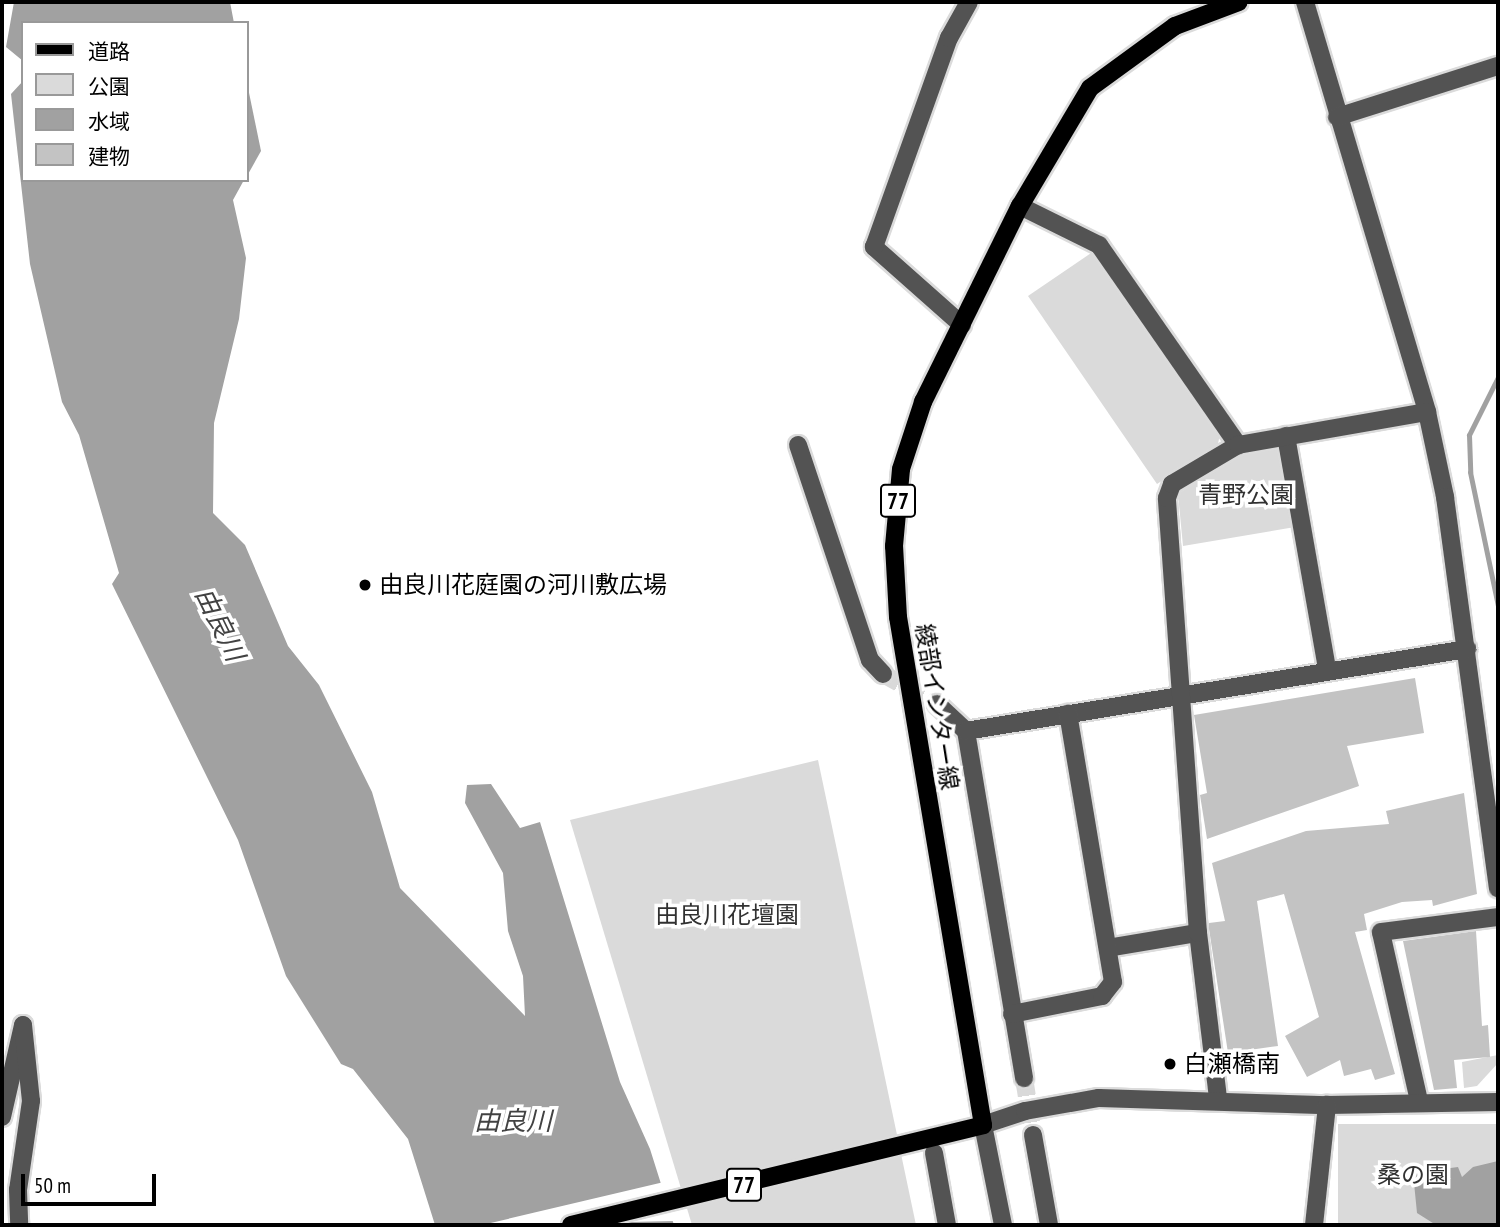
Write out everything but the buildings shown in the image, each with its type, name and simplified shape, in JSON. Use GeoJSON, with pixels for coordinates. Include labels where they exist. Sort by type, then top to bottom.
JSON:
{"type":"FeatureCollection","features":[{"type":"Feature","properties":{"kind":"main road","name":"綾部インター線"},"geometry":{"type":"LineString","coordinates":[[983,1125],[898,617],[894,546],[901,468],[923,402],[1020,206],[1090,88],[1175,26],[1239,2]]}},
{"type":"Feature","properties":{"kind":"main road","name":"77"},"geometry":{"type":"LineString","coordinates":[[571,1225],[916,1144],[983,1125]]}},
{"type":"Feature","properties":{"kind":"street"},"geometry":{"type":"LineString","coordinates":[[962,325],[874,247],[948,38],[969,2]]}},
{"type":"Feature","properties":{"kind":"street"},"geometry":{"type":"LineString","coordinates":[[1306,2],[1337,117],[1427,412],[1467,649],[1498,888]]}},
{"type":"Feature","properties":{"kind":"street"},"geometry":{"type":"LineString","coordinates":[[1337,117],[1498,66]]}},
{"type":"Feature","properties":{"kind":"street"},"geometry":{"type":"LineString","coordinates":[[1020,206],[1099,245],[1238,444]]}},
{"type":"Feature","properties":{"kind":"street"},"geometry":{"type":"LineString","coordinates":[[1218,1097],[1198,933],[1184,696],[1167,498],[1172,484],[1238,444],[1427,412]]}},
{"type":"Feature","properties":{"kind":"street"},"geometry":{"type":"LineString","coordinates":[[1286,436],[1327,669]]}},
{"type":"Feature","properties":{"kind":"street"},"geometry":{"type":"LineString","coordinates":[[798,446],[870,660],[883,674]]}},
{"type":"Feature","properties":{"kind":"street"},"geometry":{"type":"LineString","coordinates":[[966,731],[1184,696],[1327,669],[1467,649]]}},
{"type":"Feature","properties":{"kind":"street"},"geometry":{"type":"LineString","coordinates":[[937,704],[966,731],[1024,1078]]}},
{"type":"Feature","properties":{"kind":"street"},"geometry":{"type":"LineString","coordinates":[[1012,1014],[1102,996],[1113,982],[1068,714]]}},
{"type":"Feature","properties":{"kind":"street"},"geometry":{"type":"LineString","coordinates":[[1419,1101],[1381,932],[1498,917]]}},
{"type":"Feature","properties":{"kind":"street"},"geometry":{"type":"LineString","coordinates":[[1108,948],[1198,933]]}},
{"type":"Feature","properties":{"kind":"street"},"geometry":{"type":"LineString","coordinates":[[2,1117],[23,1025],[31,1101],[18,1190],[19,1225]]}},
{"type":"Feature","properties":{"kind":"street"},"geometry":{"type":"LineString","coordinates":[[1003,1225],[983,1125],[1025,1111],[1099,1098],[1218,1097],[1327,1105],[1419,1101],[1498,1102]]}},
{"type":"Feature","properties":{"kind":"street"},"geometry":{"type":"LineString","coordinates":[[1314,1225],[1327,1105]]}},
{"type":"Feature","properties":{"kind":"street"},"geometry":{"type":"LineString","coordinates":[[1033,1135],[1049,1225]]}},
{"type":"Feature","properties":{"kind":"street"},"geometry":{"type":"LineString","coordinates":[[934,1153],[947,1225]]}},
{"type":"Feature","properties":{"kind":"green space"},"geometry":{"type":"Polygon","coordinates":[[[1097,249],[1221,428],[1218,444],[1157,484],[1028,296],[1097,249]]]}},
{"type":"Feature","properties":{"kind":"green space","name":"青野公園"},"geometry":{"type":"Polygon","coordinates":[[[1274,446],[1281,453],[1295,527],[1183,546],[1178,494],[1238,453],[1274,446]]]}},
{"type":"Feature","properties":{"kind":"green space","name":"由良川花壇園"},"geometry":{"type":"Polygon","coordinates":[[[818,760],[916,1225],[692,1225],[570,820],[818,760]]]}},
{"type":"Feature","properties":{"kind":"green space"},"geometry":{"type":"Polygon","coordinates":[[[1498,1055],[1498,1063],[1477,1086],[1464,1088],[1462,1062],[1498,1055]]]}},
{"type":"Feature","properties":{"kind":"green space","name":"桑の園"},"geometry":{"type":"Polygon","coordinates":[[[1338,1124],[1498,1124],[1498,1225],[1338,1225],[1338,1124]]]}},
{"type":"Feature","properties":{"kind":"water"},"geometry":{"type":"Polygon","coordinates":[[[14,2],[230,2],[234,21],[21,21],[21,59],[6,47],[14,2]]]}},
{"type":"Feature","properties":{"kind":"water","name":"由良川"},"geometry":{"type":"Polygon","coordinates":[[[21,83],[21,182],[243,182],[233,200],[246,258],[239,319],[214,423],[213,513],[245,545],[288,646],[319,685],[372,792],[400,888],[525,1016],[523,976],[508,931],[503,873],[465,803],[467,785],[491,784],[520,828],[540,822],[620,1082],[650,1149],[674,1225],[435,1225],[408,1139],[353,1069],[341,1064],[286,976],[238,840],[112,584],[119,573],[79,435],[62,402],[30,264],[11,94],[21,83]]]}},
{"type":"Feature","properties":{"kind":"water"},"geometry":{"type":"Polygon","coordinates":[[[248,88],[261,151],[248,174],[248,88]]]}},
{"type":"Feature","properties":{"kind":"water"},"geometry":{"type":"Polygon","coordinates":[[[1498,1161],[1498,1223],[1436,1225],[1417,1213],[1413,1173],[1458,1167],[1462,1177],[1473,1167],[1498,1161]]]}},
{"type":"Feature","properties":{"kind":"pier"},"geometry":{"type":"Polygon","coordinates":[[[664,1182],[676,1221],[482,1225],[664,1182]]]}},
{"type":"Feature","properties":{"kind":"waterway"},"geometry":{"type":"LineString","coordinates":[[1498,377],[1469,435],[1470,472],[1498,606]]}},
{"type":"Feature","properties":{"kind":"tunnel"},"geometry":{"type":"LineString","coordinates":[[883,674],[937,704]]}},
{"type":"Feature","properties":{"kind":"tunnel"},"geometry":{"type":"LineString","coordinates":[[1024,1078],[1033,1135]]}},
{"type":"Feature","properties":{"kind":"place","name":"由良川花庭園の河川敷広場"},"geometry":{"type":"Point","coordinates":[365,585]}},
{"type":"Feature","properties":{"kind":"place","name":"白瀬橋南"},"geometry":{"type":"Point","coordinates":[1170,1064]}}]}
